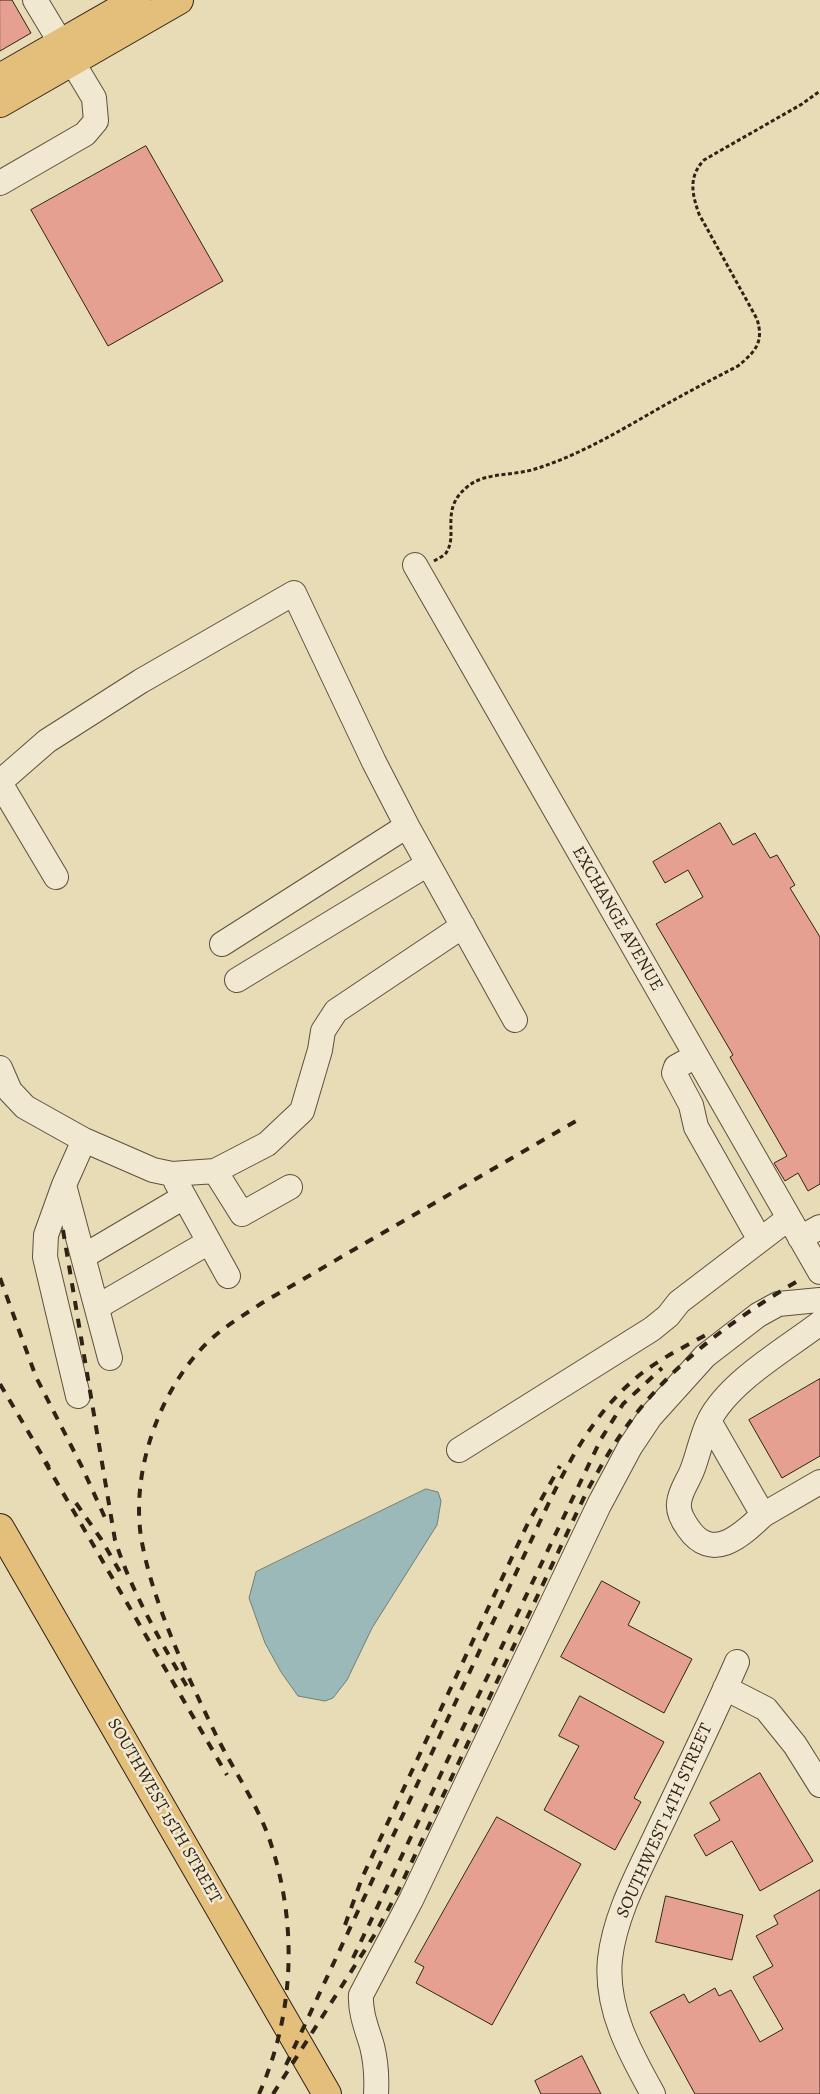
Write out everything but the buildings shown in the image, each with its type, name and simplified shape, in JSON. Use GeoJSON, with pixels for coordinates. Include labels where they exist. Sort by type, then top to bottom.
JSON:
{"type":"FeatureCollection","features":[{"type":"Feature","properties":{"kind":"main road"},"geometry":{"type":"LineString","coordinates":[[0,78],[67,52],[178,0]]}},
{"type":"Feature","properties":{"kind":"main road"},"geometry":{"type":"LineString","coordinates":[[0,103],[67,52],[124,3]]}},
{"type":"Feature","properties":{"kind":"main road","name":"SOUTHWEST 15TH STREET"},"geometry":{"type":"LineString","coordinates":[[0,1528],[327,2094]]}},
{"type":"Feature","properties":{"kind":"street"},"geometry":{"type":"LineString","coordinates":[[0,183],[85,134],[96,121],[94,98],[40,2]]}},
{"type":"Feature","properties":{"kind":"street","name":"EXCHANGE AVENUE"},"geometry":{"type":"LineString","coordinates":[[416,568],[696,1056],[803,1228],[820,1272]]}},
{"type":"Feature","properties":{"kind":"street"},"geometry":{"type":"LineString","coordinates":[[56,877],[0,782],[47,741],[133,686],[294,593],[374,762],[407,826],[515,1020]]}},
{"type":"Feature","properties":{"kind":"street"},"geometry":{"type":"LineString","coordinates":[[222,944],[407,826]]}},
{"type":"Feature","properties":{"kind":"street"},"geometry":{"type":"LineString","coordinates":[[237,980],[428,864]]}},
{"type":"Feature","properties":{"kind":"street"},"geometry":{"type":"LineString","coordinates":[[0,1068],[10,1091],[25,1107],[84,1140],[153,1170],[172,1174],[215,1171],[267,1144],[302,1111],[320,1050],[323,1030],[336,1011],[463,926]]}},
{"type":"Feature","properties":{"kind":"street"},"geometry":{"type":"LineString","coordinates":[[696,1056],[676,1068],[674,1073],[691,1105],[696,1127],[760,1240]]}},
{"type":"Feature","properties":{"kind":"street"},"geometry":{"type":"LineString","coordinates":[[78,1396],[45,1257],[46,1234],[64,1185],[84,1140]]}},
{"type":"Feature","properties":{"kind":"street"},"geometry":{"type":"LineString","coordinates":[[215,1171],[242,1214],[290,1187]]}},
{"type":"Feature","properties":{"kind":"street"},"geometry":{"type":"LineString","coordinates":[[172,1174],[228,1276]]}},
{"type":"Feature","properties":{"kind":"street"},"geometry":{"type":"LineString","coordinates":[[64,1185],[110,1358]]}},
{"type":"Feature","properties":{"kind":"street"},"geometry":{"type":"LineString","coordinates":[[84,1256],[184,1197]]}},
{"type":"Feature","properties":{"kind":"street"},"geometry":{"type":"LineString","coordinates":[[459,1450],[652,1329],[668,1316],[679,1302],[760,1240],[803,1228]]}},
{"type":"Feature","properties":{"kind":"street"},"geometry":{"type":"LineString","coordinates":[[97,1307],[210,1242]]}},
{"type":"Feature","properties":{"kind":"street"},"geometry":{"type":"LineString","coordinates":[[376,2094],[377,2073],[361,2008],[361,1995],[411,1900],[598,1505],[630,1447],[650,1417],[705,1356],[734,1332],[778,1304],[820,1300]]}},
{"type":"Feature","properties":{"kind":"street"},"geometry":{"type":"LineString","coordinates":[[820,1323],[742,1381],[725,1397],[709,1421],[693,1469],[682,1491],[679,1505],[683,1520],[691,1532],[702,1542],[713,1545],[726,1543],[743,1534],[763,1515],[820,1482]]}},
{"type":"Feature","properties":{"kind":"street"},"geometry":{"type":"LineString","coordinates":[[709,1421],[763,1515]]}},
{"type":"Feature","properties":{"kind":"street","name":"SOUTHWEST 14TH STREET"},"geometry":{"type":"LineString","coordinates":[[654,2094],[625,2040],[614,2007],[610,1968],[613,1944],[631,1889],[737,1662]]}},
{"type":"Feature","properties":{"kind":"street"},"geometry":{"type":"LineString","coordinates":[[725,1688],[766,1709],[795,1745],[820,1785]]}},
{"type":"Feature","properties":{"kind":"path"},"geometry":{"type":"LineString","coordinates":[[416,568],[446,554],[450,543],[450,515],[456,498],[467,486],[480,479],[536,469],[576,453],[738,366],[754,350],[760,341],[757,319],[699,214],[693,197],[692,180],[696,168],[704,160],[802,104],[820,91]]}},
{"type":"Feature","properties":{"kind":"water"},"geometry":{"type":"Polygon","coordinates":[[[426,1489],[438,1492],[441,1501],[437,1525],[372,1628],[347,1680],[333,1698],[325,1701],[298,1696],[281,1672],[265,1643],[249,1598],[256,1572],[426,1489]]]}},
{"type":"Feature","properties":{"kind":"railway"},"geometry":{"type":"LineString","coordinates":[[259,2094],[280,2032],[286,2000],[288,1935],[285,1902],[278,1870],[264,1825],[217,1737],[183,1665],[153,1588],[141,1537],[139,1511],[145,1458],[153,1432],[163,1406],[176,1382],[209,1341],[228,1326],[262,1303],[581,1118]]}},
{"type":"Feature","properties":{"kind":"railway"},"geometry":{"type":"LineString","coordinates":[[63,1230],[115,1540],[139,1599],[158,1637],[190,1692]]}},
{"type":"Feature","properties":{"kind":"railway"},"geometry":{"type":"LineString","coordinates":[[0,1278],[36,1377],[82,1467],[106,1520]]}},
{"type":"Feature","properties":{"kind":"railway"},"geometry":{"type":"LineString","coordinates":[[273,2094],[375,1934],[398,1891],[587,1491],[618,1439],[647,1401],[686,1361],[730,1325],[801,1279]]}},
{"type":"Feature","properties":{"kind":"railway"},"geometry":{"type":"LineString","coordinates":[[286,2065],[546,1509],[572,1459],[602,1413],[621,1392],[650,1367],[711,1332]]}},
{"type":"Feature","properties":{"kind":"railway"},"geometry":{"type":"LineString","coordinates":[[353,1958],[601,1439],[623,1404],[662,1368]]}},
{"type":"Feature","properties":{"kind":"railway"},"geometry":{"type":"LineString","coordinates":[[0,1384],[49,1467]]}},
{"type":"Feature","properties":{"kind":"railway"},"geometry":{"type":"LineString","coordinates":[[45,1462],[227,1775]]}},
{"type":"Feature","properties":{"kind":"railway"},"geometry":{"type":"LineString","coordinates":[[345,1925],[362,1878],[528,1523],[560,1466]]}},
{"type":"Feature","properties":{"kind":"railway"},"geometry":{"type":"LineString","coordinates":[[76,1503],[101,1539],[123,1577]]}}]}
